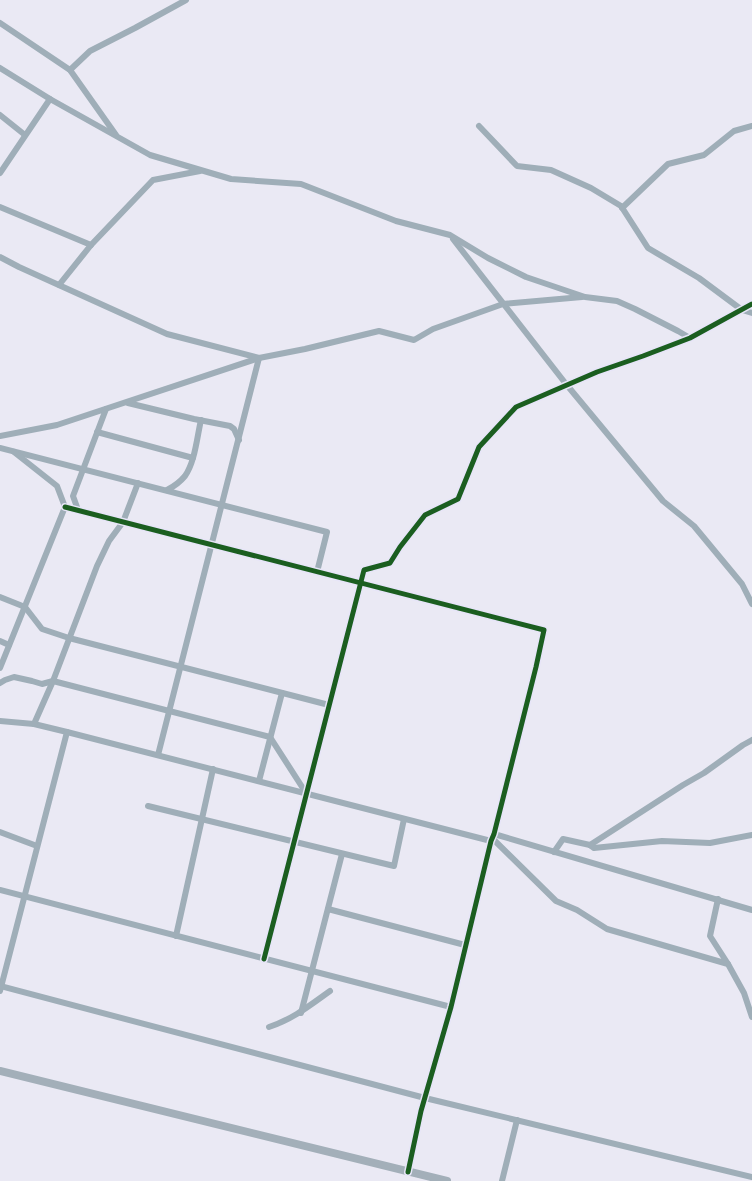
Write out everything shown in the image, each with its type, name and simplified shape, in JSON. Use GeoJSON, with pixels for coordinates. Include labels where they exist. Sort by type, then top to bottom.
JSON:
{"type":"FeatureCollection","features":[{"type":"Feature","properties":{"kind":"main road"},"geometry":{"type":"LineString","coordinates":[[0,1071],[447,1181]]}},
{"type":"Feature","properties":{"kind":"street"},"geometry":{"type":"LineString","coordinates":[[70,70],[90,50],[186,0]]}},
{"type":"Feature","properties":{"kind":"street"},"geometry":{"type":"LineString","coordinates":[[0,23],[70,70],[118,138]]}},
{"type":"Feature","properties":{"kind":"street"},"geometry":{"type":"LineString","coordinates":[[0,68],[50,99],[150,155],[231,179],[301,184],[396,222],[450,235],[488,258],[526,277],[585,297],[617,301],[644,313],[690,338]]}},
{"type":"Feature","properties":{"kind":"street"},"geometry":{"type":"LineString","coordinates":[[0,173],[50,99]]}},
{"type":"Feature","properties":{"kind":"street"},"geometry":{"type":"LineString","coordinates":[[0,115],[25,135]]}},
{"type":"Feature","properties":{"kind":"street"},"geometry":{"type":"LineString","coordinates":[[479,126],[517,166],[551,170],[591,188],[622,208],[648,248],[699,278],[742,310],[752,312]]}},
{"type":"Feature","properties":{"kind":"street"},"geometry":{"type":"LineString","coordinates":[[622,208],[668,164],[704,155],[734,131],[752,126]]}},
{"type":"Feature","properties":{"kind":"street"},"geometry":{"type":"LineString","coordinates":[[59,285],[91,246],[153,180],[202,170]]}},
{"type":"Feature","properties":{"kind":"street"},"geometry":{"type":"LineString","coordinates":[[0,207],[91,246]]}},
{"type":"Feature","properties":{"kind":"street"},"geometry":{"type":"LineString","coordinates":[[450,235],[566,384],[663,501],[694,526],[742,584],[752,604]]}},
{"type":"Feature","properties":{"kind":"street"},"geometry":{"type":"LineString","coordinates":[[0,257],[167,334],[260,358]]}},
{"type":"Feature","properties":{"kind":"street"},"geometry":{"type":"LineString","coordinates":[[0,436],[58,425],[260,358],[378,331],[414,340],[433,329],[503,304],[585,297]]}},
{"type":"Feature","properties":{"kind":"street"},"geometry":{"type":"LineString","coordinates":[[264,959],[364,570],[390,563],[425,515],[458,499],[479,447],[516,407],[566,384],[690,338],[752,304]]}},
{"type":"Feature","properties":{"kind":"street"},"geometry":{"type":"LineString","coordinates":[[158,755],[260,358]]}},
{"type":"Feature","properties":{"kind":"street"},"geometry":{"type":"LineString","coordinates":[[127,402],[230,426],[234,429],[239,440]]}},
{"type":"Feature","properties":{"kind":"street"},"geometry":{"type":"LineString","coordinates":[[78,510],[73,496],[106,409]]}},
{"type":"Feature","properties":{"kind":"street"},"geometry":{"type":"LineString","coordinates":[[166,490],[175,486],[189,469],[201,420]]}},
{"type":"Feature","properties":{"kind":"street"},"geometry":{"type":"LineString","coordinates":[[97,432],[193,458]]}},
{"type":"Feature","properties":{"kind":"street"},"geometry":{"type":"LineString","coordinates":[[0,448],[328,532],[317,572]]}},
{"type":"Feature","properties":{"kind":"street"},"geometry":{"type":"LineString","coordinates":[[0,668],[65,507],[57,486],[12,451]]}},
{"type":"Feature","properties":{"kind":"street"},"geometry":{"type":"LineString","coordinates":[[34,724],[105,550],[109,541],[123,522],[138,483]]}},
{"type":"Feature","properties":{"kind":"street"},"geometry":{"type":"LineString","coordinates":[[65,507],[544,630],[451,1007],[421,1111],[408,1172]]}},
{"type":"Feature","properties":{"kind":"street"},"geometry":{"type":"LineString","coordinates":[[0,597],[25,607],[42,629],[69,638],[329,705]]}},
{"type":"Feature","properties":{"kind":"street"},"geometry":{"type":"LineString","coordinates":[[0,641],[9,645]]}},
{"type":"Feature","properties":{"kind":"street"},"geometry":{"type":"LineString","coordinates":[[0,683],[14,677],[42,684],[53,681],[270,737],[306,793]]}},
{"type":"Feature","properties":{"kind":"street"},"geometry":{"type":"LineString","coordinates":[[259,781],[282,693]]}},
{"type":"Feature","properties":{"kind":"street"},"geometry":{"type":"LineString","coordinates":[[0,721],[34,724],[404,818],[554,852],[752,910]]}},
{"type":"Feature","properties":{"kind":"street"},"geometry":{"type":"LineString","coordinates":[[67,732],[0,988],[425,1098],[752,1177]]}},
{"type":"Feature","properties":{"kind":"street"},"geometry":{"type":"LineString","coordinates":[[590,845],[683,785],[704,774],[752,740]]}},
{"type":"Feature","properties":{"kind":"street"},"geometry":{"type":"LineString","coordinates":[[176,936],[213,769]]}},
{"type":"Feature","properties":{"kind":"street"},"geometry":{"type":"LineString","coordinates":[[148,806],[394,866],[404,818]]}},
{"type":"Feature","properties":{"kind":"street"},"geometry":{"type":"LineString","coordinates":[[0,832],[37,846]]}},
{"type":"Feature","properties":{"kind":"street"},"geometry":{"type":"LineString","coordinates":[[554,852],[563,839],[590,845],[594,848],[662,841],[710,843],[752,835]]}},
{"type":"Feature","properties":{"kind":"street"},"geometry":{"type":"LineString","coordinates":[[492,838],[556,901],[577,910],[607,929],[728,964]]}},
{"type":"Feature","properties":{"kind":"street"},"geometry":{"type":"LineString","coordinates":[[301,1013],[342,854]]}},
{"type":"Feature","properties":{"kind":"street"},"geometry":{"type":"LineString","coordinates":[[0,890],[451,1007]]}},
{"type":"Feature","properties":{"kind":"street"},"geometry":{"type":"LineString","coordinates":[[718,899],[710,936],[744,993],[752,1017]]}},
{"type":"Feature","properties":{"kind":"street"},"geometry":{"type":"LineString","coordinates":[[328,909],[465,945]]}},
{"type":"Feature","properties":{"kind":"street"},"geometry":{"type":"LineString","coordinates":[[269,1027],[301,1013],[330,991]]}},
{"type":"Feature","properties":{"kind":"street"},"geometry":{"type":"LineString","coordinates":[[502,1181],[517,1120]]}},
{"type":"Feature","properties":{"kind":"cycle path"},"geometry":{"type":"LineString","coordinates":[[264,959],[364,570],[390,563],[425,515],[458,499],[479,447],[516,407],[597,372],[690,338],[752,304]]}},
{"type":"Feature","properties":{"kind":"cycle path"},"geometry":{"type":"LineString","coordinates":[[65,507],[544,630],[451,1007],[421,1111],[408,1172]]}}]}
